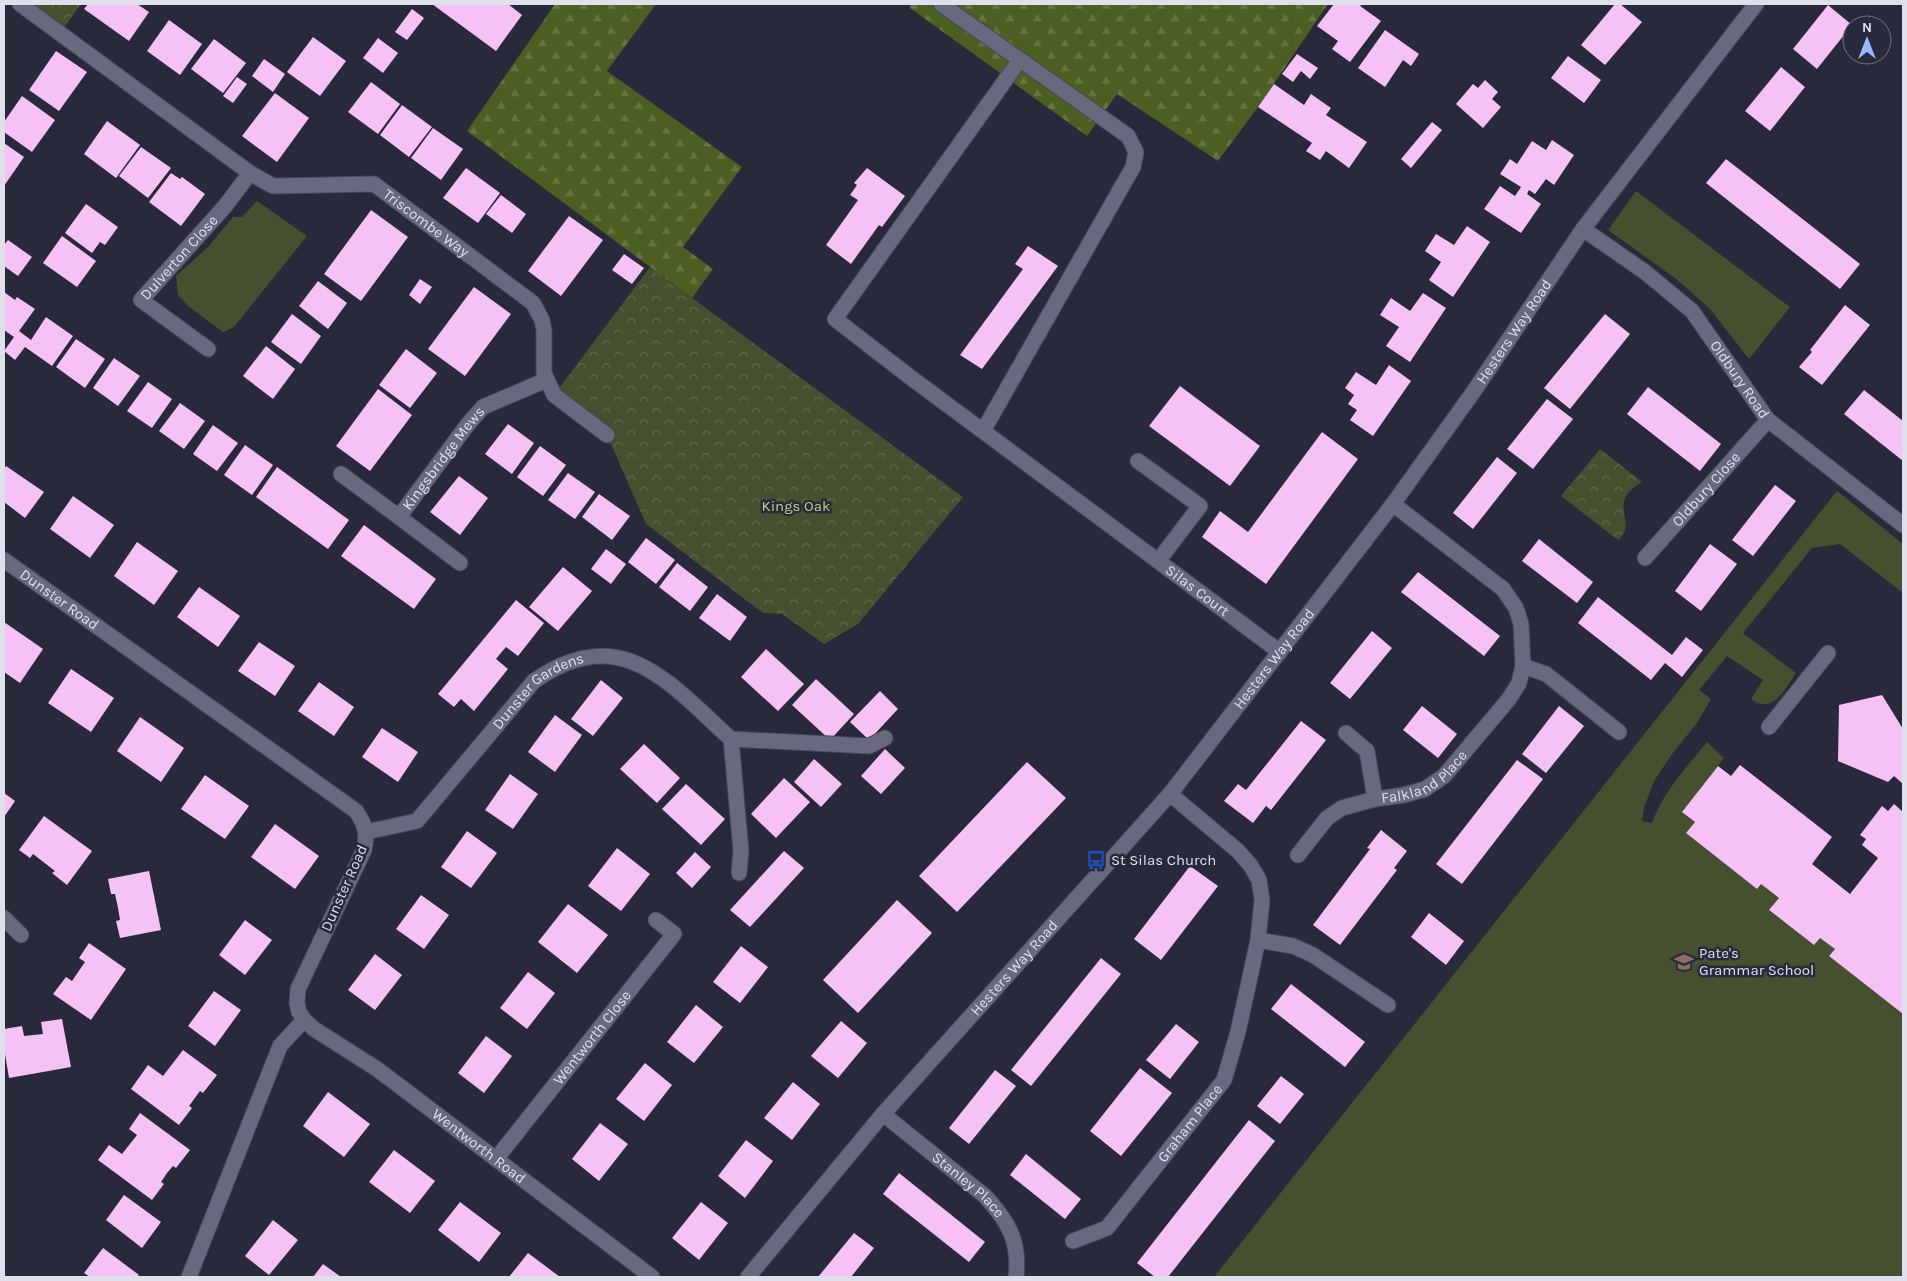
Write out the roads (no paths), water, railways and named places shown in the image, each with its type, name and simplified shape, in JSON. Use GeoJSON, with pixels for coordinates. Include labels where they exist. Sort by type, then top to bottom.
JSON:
{"type":"FeatureCollection","features":[{"type":"Feature","properties":{"kind":"street","name":"Triscombe Way"},"geometry":{"type":"LineString","coordinates":[[20,4],[250,173],[273,186],[374,184],[533,303],[542,320],[544,330],[543,365],[546,380],[554,395],[607,435]]}},
{"type":"Feature","properties":{"kind":"street"},"geometry":{"type":"LineString","coordinates":[[941,4],[1019,61],[1128,136],[1136,152],[1133,167],[983,431]]}},
{"type":"Feature","properties":{"kind":"street","name":"Hesters Way Road"},"geometry":{"type":"LineString","coordinates":[[748,1277],[883,1114],[1170,794],[1392,504],[1474,391],[1583,229],[1756,4]]}},
{"type":"Feature","properties":{"kind":"street"},"geometry":{"type":"LineString","coordinates":[[1019,61],[835,319],[1158,560]]}},
{"type":"Feature","properties":{"kind":"street","name":"Dulverton Close"},"geometry":{"type":"LineString","coordinates":[[208,350],[141,300],[226,206],[250,173]]}},
{"type":"Feature","properties":{"kind":"street","name":"Oldbury Road"},"geometry":{"type":"LineString","coordinates":[[1583,229],[1644,272],[1692,312],[1768,420],[1903,526]]}},
{"type":"Feature","properties":{"kind":"street","name":"Kingsbridge Mews"},"geometry":{"type":"LineString","coordinates":[[399,517],[468,424],[484,407],[546,380]]}},
{"type":"Feature","properties":{"kind":"street","name":"Oldbury Close"},"geometry":{"type":"LineString","coordinates":[[1644,558],[1768,420]]}},
{"type":"Feature","properties":{"kind":"street","name":"Silas Court"},"geometry":{"type":"LineString","coordinates":[[1138,460],[1200,506],[1158,560],[1280,652]]}},
{"type":"Feature","properties":{"kind":"street","name":"Kingsbridge Mews"},"geometry":{"type":"LineString","coordinates":[[341,474],[460,563]]}},
{"type":"Feature","properties":{"kind":"street","name":"Falkland Place"},"geometry":{"type":"LineString","coordinates":[[1298,855],[1327,818],[1342,808],[1374,799],[1404,795],[1425,789],[1444,776],[1509,699],[1519,683],[1522,666],[1520,624],[1516,608],[1502,589],[1392,504]]}},
{"type":"Feature","properties":{"kind":"street","name":"Dunster Road"},"geometry":{"type":"LineString","coordinates":[[4,560],[356,810],[363,821],[366,832],[364,850],[298,989],[296,1003],[304,1020]]}},
{"type":"Feature","properties":{"kind":"street"},"geometry":{"type":"LineString","coordinates":[[1769,727],[1828,653]]}},
{"type":"Feature","properties":{"kind":"street","name":"Dunster Gardens"},"geometry":{"type":"LineString","coordinates":[[366,832],[417,821],[534,681],[551,669],[570,661],[590,657],[610,657],[630,660],[648,668],[665,680],[731,739]]}},
{"type":"Feature","properties":{"kind":"street"},"geometry":{"type":"LineString","coordinates":[[1522,666],[1546,674],[1619,732]]}},
{"type":"Feature","properties":{"kind":"street"},"geometry":{"type":"LineString","coordinates":[[1346,733],[1367,751],[1374,799]]}},
{"type":"Feature","properties":{"kind":"street"},"geometry":{"type":"LineString","coordinates":[[739,872],[742,851],[731,739],[869,746],[886,738]]}},
{"type":"Feature","properties":{"kind":"street","name":"Graham Place"},"geometry":{"type":"LineString","coordinates":[[1073,1240],[1107,1228],[1224,1080],[1238,1032],[1258,940],[1262,900],[1259,880],[1238,851],[1170,794]]}},
{"type":"Feature","properties":{"kind":"street"},"geometry":{"type":"LineString","coordinates":[[4,918],[21,935]]}},
{"type":"Feature","properties":{"kind":"street","name":"Wentworth Close"},"geometry":{"type":"LineString","coordinates":[[496,1159],[674,934],[656,920]]}},
{"type":"Feature","properties":{"kind":"street"},"geometry":{"type":"LineString","coordinates":[[1258,940],[1293,946],[1313,955],[1388,1005]]}},
{"type":"Feature","properties":{"kind":"street"},"geometry":{"type":"LineString","coordinates":[[190,1277],[280,1046],[304,1020]]}},
{"type":"Feature","properties":{"kind":"street","name":"Wentworth Road"},"geometry":{"type":"LineString","coordinates":[[304,1020],[359,1056],[652,1277]]}},
{"type":"Feature","properties":{"kind":"street","name":"Stanley Place"},"geometry":{"type":"LineString","coordinates":[[883,1114],[985,1196],[996,1208],[1012,1236],[1017,1251],[1016,1277]]}},
{"type":"Feature","properties":{"kind":"place","name":"St Silas Church"},"geometry":{"type":"Point","coordinates":[1096,860]}},
{"type":"Feature","properties":{"kind":"place","name":"Pate's Grammar School"},"geometry":{"type":"Point","coordinates":[1684,962]}},
{"type":"Feature","properties":{"kind":"park label","name":"Kings Oak"},"geometry":{"type":"Point","coordinates":[796,506]}}]}
